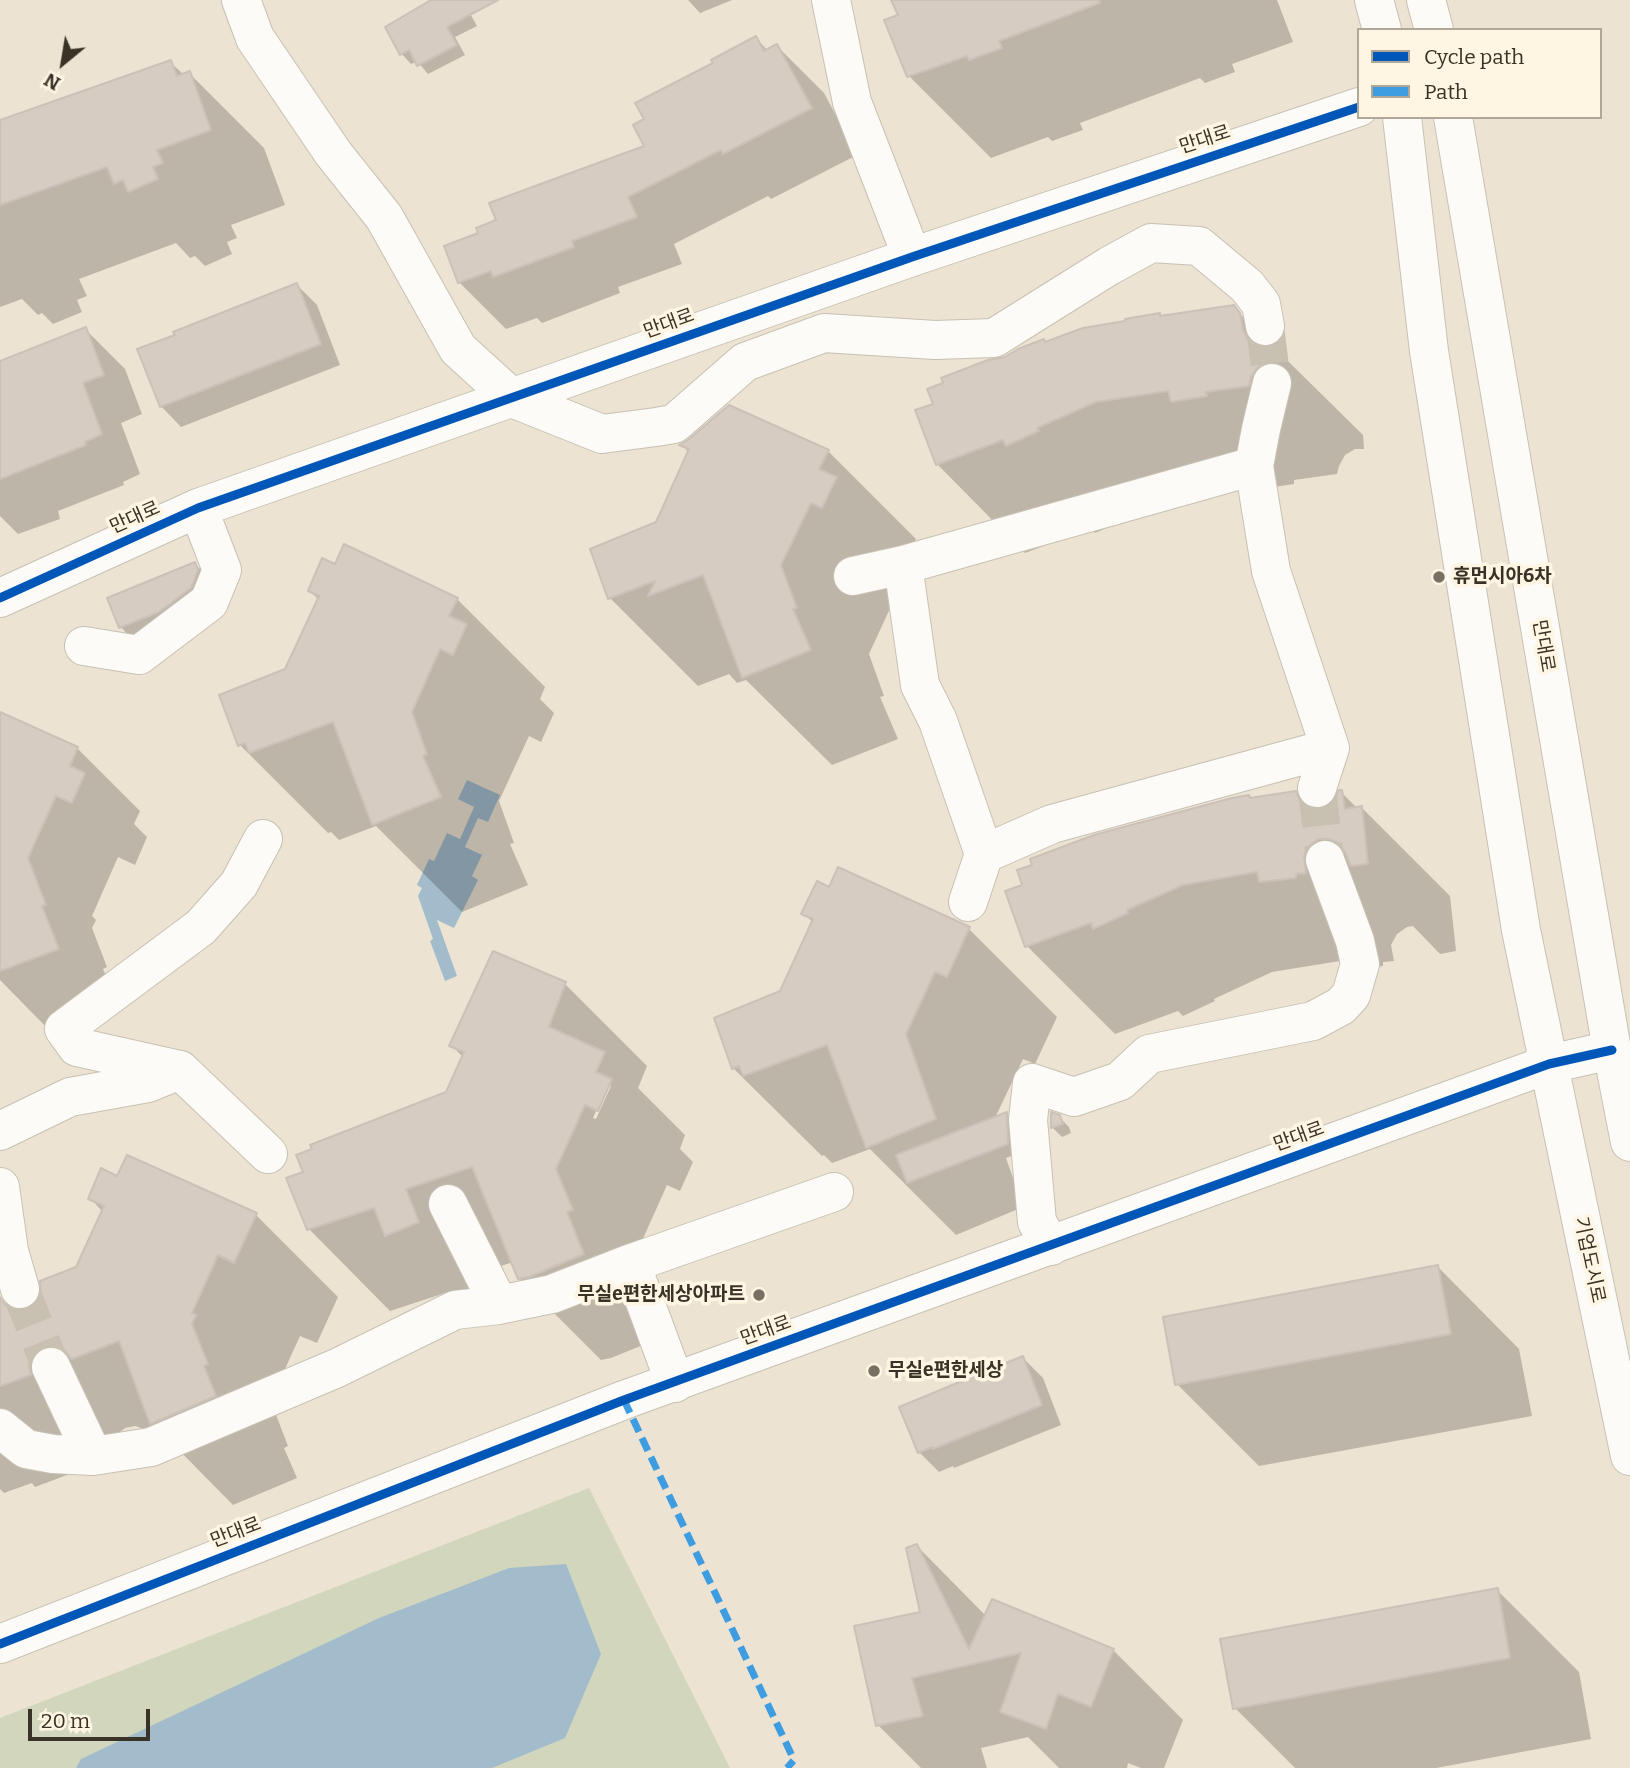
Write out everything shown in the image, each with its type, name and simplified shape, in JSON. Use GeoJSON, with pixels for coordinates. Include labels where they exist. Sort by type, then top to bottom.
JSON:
{"type":"FeatureCollection","features":[{"type":"Feature","properties":{"kind":"street"},"geometry":{"type":"LineString","coordinates":[[241,0],[255,38],[333,153],[384,217],[458,349],[512,398],[602,433],[674,424],[745,362],[824,333],[935,340],[994,338],[1151,243],[1199,246],[1247,286],[1261,304],[1265,326]]}},
{"type":"Feature","properties":{"kind":"street"},"geometry":{"type":"LineString","coordinates":[[831,0],[852,102],[912,257]]}},
{"type":"Feature","properties":{"kind":"street"},"geometry":{"type":"LineString","coordinates":[[1374,0],[1381,28]]}},
{"type":"Feature","properties":{"kind":"street"},"geometry":{"type":"LineString","coordinates":[[1426,0],[1433,28]]}},
{"type":"Feature","properties":{"kind":"street","name":"만대로"},"geometry":{"type":"LineString","coordinates":[[0,598],[198,509],[912,257],[1357,108]]}},
{"type":"Feature","properties":{"kind":"street"},"geometry":{"type":"LineString","coordinates":[[1402,119],[1429,351],[1521,930],[1549,1064]]}},
{"type":"Feature","properties":{"kind":"street","name":"만대로"},"geometry":{"type":"LineString","coordinates":[[0,1644],[611,1405],[1549,1064],[1612,1049],[1453,119]]}},
{"type":"Feature","properties":{"kind":"street"},"geometry":{"type":"LineString","coordinates":[[1272,383],[1254,466],[1270,571],[1330,748],[1317,788]]}},
{"type":"Feature","properties":{"kind":"street"},"geometry":{"type":"LineString","coordinates":[[853,576],[902,565],[1254,466]]}},
{"type":"Feature","properties":{"kind":"street"},"geometry":{"type":"LineString","coordinates":[[85,646],[139,655],[209,602],[222,570],[198,509]]}},
{"type":"Feature","properties":{"kind":"street"},"geometry":{"type":"LineString","coordinates":[[902,565],[920,685],[939,720],[984,854],[968,902]]}},
{"type":"Feature","properties":{"kind":"street"},"geometry":{"type":"LineString","coordinates":[[984,854],[1052,824],[1330,748]]}},
{"type":"Feature","properties":{"kind":"street"},"geometry":{"type":"LineString","coordinates":[[263,839],[239,884],[201,927],[64,1030],[76,1047],[180,1070],[268,1154]]}},
{"type":"Feature","properties":{"kind":"street"},"geometry":{"type":"LineString","coordinates":[[1051,1246],[1037,1222],[1028,1120],[1032,1083],[1074,1097],[1120,1081],[1149,1054],[1313,1021],[1342,1006],[1351,995],[1360,964],[1355,941],[1325,860]]}},
{"type":"Feature","properties":{"kind":"street"},"geometry":{"type":"LineString","coordinates":[[1612,1049],[1630,1142]]}},
{"type":"Feature","properties":{"kind":"street","name":"기업도시로"},"geometry":{"type":"LineString","coordinates":[[1549,1064],[1630,1456]]}},
{"type":"Feature","properties":{"kind":"street"},"geometry":{"type":"LineString","coordinates":[[0,1130],[70,1097],[149,1083],[180,1070]]}},
{"type":"Feature","properties":{"kind":"street"},"geometry":{"type":"LineString","coordinates":[[0,1187],[9,1251],[20,1289]]}},
{"type":"Feature","properties":{"kind":"street"},"geometry":{"type":"LineString","coordinates":[[0,1427],[26,1449],[53,1454],[93,1456],[151,1447],[337,1368],[455,1310],[499,1305],[552,1294],[628,1264],[834,1192]]}},
{"type":"Feature","properties":{"kind":"street"},"geometry":{"type":"LineString","coordinates":[[448,1204],[499,1305]]}},
{"type":"Feature","properties":{"kind":"street"},"geometry":{"type":"LineString","coordinates":[[628,1264],[637,1280],[675,1383]]}},
{"type":"Feature","properties":{"kind":"street"},"geometry":{"type":"LineString","coordinates":[[51,1367],[93,1456]]}},
{"type":"Feature","properties":{"kind":"green space"},"geometry":{"type":"Polygon","coordinates":[[[589,1488],[730,1768],[0,1768],[0,1718],[589,1488]]]}},
{"type":"Feature","properties":{"kind":"water"},"geometry":{"type":"Polygon","coordinates":[[[467,780],[500,795],[488,822],[478,818],[465,847],[482,855],[472,876],[478,880],[454,928],[437,920],[457,976],[445,981],[430,941],[433,939],[418,896],[422,888],[417,885],[429,859],[434,861],[447,833],[460,839],[474,807],[458,799],[467,780]]]}},
{"type":"Feature","properties":{"kind":"water"},"geometry":{"type":"Polygon","coordinates":[[[566,1564],[601,1654],[565,1738],[492,1768],[76,1768],[81,1759],[379,1618],[509,1568],[566,1564]]]}},
{"type":"Feature","properties":{"kind":"building"},"geometry":{"type":"Polygon","coordinates":[[[431,0],[498,0],[447,27],[457,45],[417,66],[409,50],[400,55],[385,27],[431,0]]]}},
{"type":"Feature","properties":{"kind":"building"},"geometry":{"type":"Polygon","coordinates":[[[891,0],[1099,0],[1100,3],[999,41],[1002,48],[969,60],[967,56],[907,77],[884,20],[898,15],[891,0]]]}},
{"type":"Feature","properties":{"kind":"building"},"geometry":{"type":"Polygon","coordinates":[[[756,36],[764,51],[777,44],[812,108],[723,154],[721,150],[628,197],[637,217],[572,241],[574,247],[493,277],[491,271],[458,283],[444,246],[478,233],[476,228],[496,220],[489,203],[644,146],[633,125],[644,119],[635,103],[713,63],[711,60],[756,36]]]}},
{"type":"Feature","properties":{"kind":"building"},"geometry":{"type":"Polygon","coordinates":[[[171,60],[177,76],[190,71],[211,130],[157,150],[163,163],[153,167],[158,179],[128,192],[123,180],[114,184],[107,167],[0,205],[0,120],[171,60]]]}},
{"type":"Feature","properties":{"kind":"building"},"geometry":{"type":"Polygon","coordinates":[[[297,283],[321,344],[160,407],[137,349],[297,283]]]}},
{"type":"Feature","properties":{"kind":"building"},"geometry":{"type":"Polygon","coordinates":[[[1234,305],[1240,313],[1243,330],[1249,341],[1258,347],[1268,348],[1275,345],[1277,362],[1266,362],[1257,368],[1249,386],[1206,392],[1207,396],[1171,402],[1168,391],[1096,402],[1037,428],[1039,431],[1006,446],[1003,440],[936,465],[915,410],[933,404],[927,389],[943,383],[941,378],[988,360],[1005,357],[1044,339],[1045,342],[1083,328],[1160,313],[1160,316],[1234,305]]]}},
{"type":"Feature","properties":{"kind":"building"},"geometry":{"type":"Polygon","coordinates":[[[86,327],[104,375],[83,383],[102,434],[85,442],[86,445],[0,479],[0,361],[86,327]]]}},
{"type":"Feature","properties":{"kind":"building"},"geometry":{"type":"Polygon","coordinates":[[[729,405],[829,450],[819,469],[837,477],[822,508],[811,503],[781,565],[797,608],[793,609],[811,650],[742,678],[703,575],[648,596],[655,581],[608,599],[590,549],[656,522],[689,449],[679,445],[729,405]]]}},
{"type":"Feature","properties":{"kind":"building"},"geometry":{"type":"Polygon","coordinates":[[[344,544],[458,598],[449,616],[467,624],[453,655],[440,649],[412,712],[427,754],[423,756],[441,797],[372,825],[333,722],[249,753],[245,743],[238,746],[219,695],[285,669],[319,596],[308,591],[322,558],[335,564],[344,544]]]}},
{"type":"Feature","properties":{"kind":"building"},"geometry":{"type":"Polygon","coordinates":[[[195,562],[198,570],[191,588],[159,612],[119,628],[107,598],[195,562]]]}},
{"type":"Feature","properties":{"kind":"building"},"geometry":{"type":"Polygon","coordinates":[[[0,712],[78,747],[70,766],[85,773],[72,803],[56,796],[28,858],[46,905],[42,906],[59,949],[0,971],[0,712]]]}},
{"type":"Feature","properties":{"kind":"building"},"geometry":{"type":"Polygon","coordinates":[[[1339,790],[1342,790],[1345,809],[1362,806],[1368,864],[1351,866],[1338,843],[1329,839],[1318,839],[1309,846],[1304,856],[1306,873],[1296,874],[1296,878],[1259,882],[1257,872],[1183,885],[1127,910],[1128,913],[1093,929],[1091,923],[1025,947],[1005,891],[1022,885],[1017,870],[1032,865],[1030,859],[1094,835],[1232,798],[1296,791],[1301,803],[1310,809],[1321,809],[1332,804],[1339,790]]]}},
{"type":"Feature","properties":{"kind":"building"},"geometry":{"type":"Polygon","coordinates":[[[838,867],[970,927],[947,977],[935,972],[906,1034],[936,1119],[866,1148],[827,1045],[743,1076],[739,1066],[732,1069],[714,1018],[780,991],[813,919],[801,914],[817,881],[829,887],[838,867]]]}},
{"type":"Feature","properties":{"kind":"building"},"geometry":{"type":"Polygon","coordinates":[[[493,951],[566,982],[549,1027],[605,1052],[596,1072],[612,1079],[598,1111],[585,1105],[556,1169],[573,1210],[567,1212],[584,1254],[518,1279],[472,1167],[406,1189],[419,1222],[385,1236],[374,1208],[307,1230],[286,1178],[303,1172],[296,1155],[312,1149],[310,1145],[446,1092],[464,1052],[449,1046],[493,951]]]}},
{"type":"Feature","properties":{"kind":"building"},"geometry":{"type":"Polygon","coordinates":[[[1007,1112],[1008,1144],[907,1183],[896,1155],[1007,1112]]]}},
{"type":"Feature","properties":{"kind":"building"},"geometry":{"type":"Polygon","coordinates":[[[1051,1112],[1060,1115],[1063,1124],[1051,1128],[1051,1112]]]}},
{"type":"Feature","properties":{"kind":"building"},"geometry":{"type":"Polygon","coordinates":[[[127,1155],[257,1213],[234,1263],[218,1255],[192,1313],[196,1315],[192,1324],[208,1364],[204,1366],[216,1396],[150,1424],[119,1341],[72,1359],[63,1349],[52,1345],[42,1347],[33,1355],[29,1365],[31,1375],[0,1386],[0,1297],[5,1305],[14,1310],[27,1310],[35,1305],[41,1295],[40,1281],[76,1267],[104,1206],[88,1199],[101,1168],[117,1176],[127,1155]]]}},
{"type":"Feature","properties":{"kind":"building"},"geometry":{"type":"Polygon","coordinates":[[[1438,1265],[1451,1334],[1175,1385],[1163,1317],[1438,1265]]]}},
{"type":"Feature","properties":{"kind":"building"},"geometry":{"type":"Polygon","coordinates":[[[1023,1356],[1042,1405],[918,1453],[899,1407],[1023,1356]]]}},
{"type":"Feature","properties":{"kind":"building"},"geometry":{"type":"Polygon","coordinates":[[[917,1544],[969,1649],[992,1599],[1114,1649],[1091,1707],[1058,1694],[1046,1729],[1000,1712],[1021,1653],[912,1678],[923,1716],[876,1726],[854,1626],[920,1612],[906,1548],[917,1544]]]}},
{"type":"Feature","properties":{"kind":"building"},"geometry":{"type":"Polygon","coordinates":[[[1498,1588],[1510,1658],[1233,1709],[1220,1639],[1498,1588]]]}},
{"type":"Feature","properties":{"kind":"tunnel"},"geometry":{"type":"LineString","coordinates":[[1265,326],[1272,383]]}},
{"type":"Feature","properties":{"kind":"tunnel"},"geometry":{"type":"LineString","coordinates":[[1317,788],[1325,860]]}},
{"type":"Feature","properties":{"kind":"tunnel"},"geometry":{"type":"LineString","coordinates":[[20,1289],[51,1367]]}},
{"type":"Feature","properties":{"kind":"marked path"},"geometry":{"type":"LineString","coordinates":[[624,1400],[794,1760],[787,1768]]}},
{"type":"Feature","properties":{"kind":"cycle path"},"geometry":{"type":"LineString","coordinates":[[0,598],[198,508],[912,257],[1357,108]]}},
{"type":"Feature","properties":{"kind":"cycle path"},"geometry":{"type":"LineString","coordinates":[[0,1644],[624,1400],[1549,1064],[1612,1050]]}},
{"type":"Feature","properties":{"kind":"place","name":"휴먼시아6차"},"geometry":{"type":"Point","coordinates":[1439,577]}},
{"type":"Feature","properties":{"kind":"place","name":"무실e편한세상아파트"},"geometry":{"type":"Point","coordinates":[759,1295]}},
{"type":"Feature","properties":{"kind":"place","name":"무실e편한세상"},"geometry":{"type":"Point","coordinates":[874,1371]}}]}
